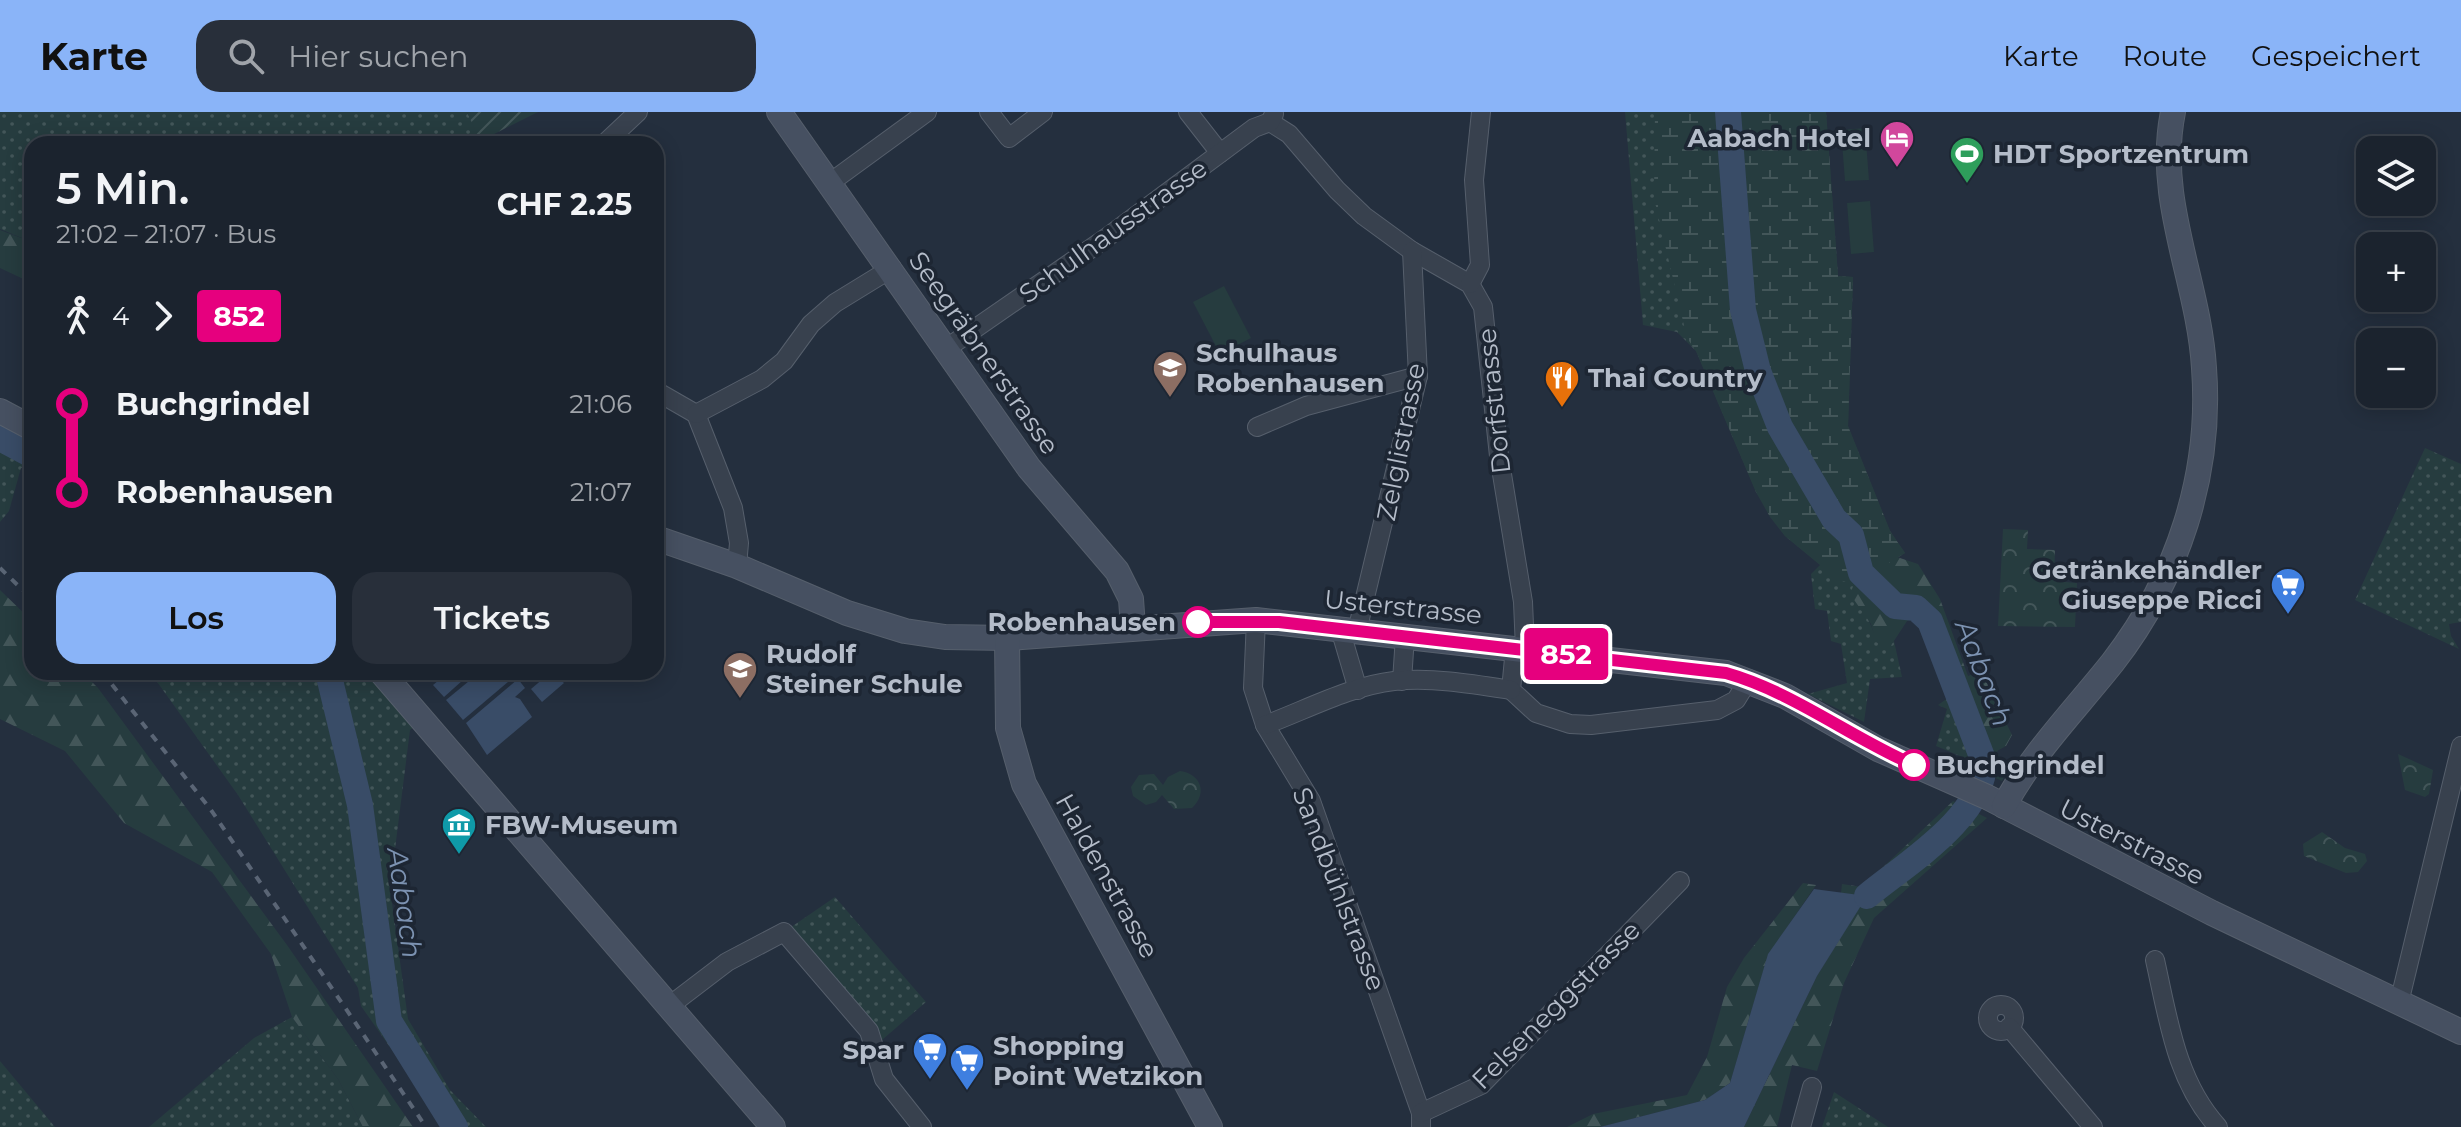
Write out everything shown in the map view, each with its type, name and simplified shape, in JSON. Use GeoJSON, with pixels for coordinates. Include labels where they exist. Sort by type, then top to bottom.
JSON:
{"type":"FeatureCollection","features":[{"type":"Feature","properties":{"kind":"main road","name":"Seegräbnerstrasse"},"geometry":{"type":"LineString","coordinates":[[779,112],[892,268],[1029,468],[1117,571],[1131,599],[1133,627]]}},
{"type":"Feature","properties":{"kind":"main road"},"geometry":{"type":"LineString","coordinates":[[1995,802],[2112,662],[2146,614],[2184,534],[2202,448],[2205,369],[2168,173],[2173,112]]}},
{"type":"Feature","properties":{"kind":"main road"},"geometry":{"type":"LineString","coordinates":[[0,411],[24,424]]}},
{"type":"Feature","properties":{"kind":"main road","name":"Usterstrasse"},"geometry":{"type":"LineString","coordinates":[[664,541],[737,566],[847,613],[905,631],[945,637],[1007,638],[1256,620],[1705,669],[1749,679],[1865,742],[1965,786],[2461,1032]]}},
{"type":"Feature","properties":{"kind":"main road","name":"Haldenstrasse"},"geometry":{"type":"LineString","coordinates":[[1007,638],[1008,728],[1024,784],[1091,902],[1210,1127]]}},
{"type":"Feature","properties":{"kind":"main road"},"geometry":{"type":"LineString","coordinates":[[388,680],[773,1127]]}},
{"type":"Feature","properties":{"kind":"street"},"geometry":{"type":"LineString","coordinates":[[612,136],[638,112]]}},
{"type":"Feature","properties":{"kind":"street"},"geometry":{"type":"LineString","coordinates":[[831,182],[927,112]]}},
{"type":"Feature","properties":{"kind":"street"},"geometry":{"type":"LineString","coordinates":[[989,112],[1009,138],[1043,112]]}},
{"type":"Feature","properties":{"kind":"street"},"geometry":{"type":"LineString","coordinates":[[1188,112],[1220,153]]}},
{"type":"Feature","properties":{"kind":"street"},"geometry":{"type":"LineString","coordinates":[[1273,117],[1348,201],[1412,251],[1470,284],[1480,265],[1481,253],[1474,171],[1481,112]]}},
{"type":"Feature","properties":{"kind":"street","name":"Schulhausstrasse"},"geometry":{"type":"LineString","coordinates":[[947,348],[1273,117]]}},
{"type":"Feature","properties":{"kind":"street","name":"Zelglistrasse"},"geometry":{"type":"LineString","coordinates":[[1349,630],[1418,376],[1412,251]]}},
{"type":"Feature","properties":{"kind":"street"},"geometry":{"type":"LineString","coordinates":[[696,414],[762,379],[784,361],[811,324],[835,303],[892,268]]}},
{"type":"Feature","properties":{"kind":"street","name":"Dorfstrasse"},"geometry":{"type":"LineString","coordinates":[[1470,284],[1486,320],[1499,456],[1523,602],[1520,648],[1511,690]]}},
{"type":"Feature","properties":{"kind":"street"},"geometry":{"type":"LineString","coordinates":[[1257,427],[1306,406],[1418,376]]}},
{"type":"Feature","properties":{"kind":"street"},"geometry":{"type":"LineString","coordinates":[[664,396],[696,414],[733,508],[739,543],[737,566]]}},
{"type":"Feature","properties":{"kind":"street","name":"Sandbühlstrasse"},"geometry":{"type":"LineString","coordinates":[[1256,620],[1253,688],[1265,725],[1311,801],[1421,1120]]}},
{"type":"Feature","properties":{"kind":"street"},"geometry":{"type":"LineString","coordinates":[[1349,630],[1358,690]]}},
{"type":"Feature","properties":{"kind":"street"},"geometry":{"type":"LineString","coordinates":[[1402,681],[1405,636]]}},
{"type":"Feature","properties":{"kind":"street"},"geometry":{"type":"LineString","coordinates":[[1265,725],[1358,690],[1402,681],[1432,681],[1511,690],[1536,713],[1570,724],[1591,725],[1717,710],[1736,700],[1749,679]]}},
{"type":"Feature","properties":{"kind":"street"},"geometry":{"type":"LineString","coordinates":[[2399,1003],[2461,746]]}},
{"type":"Feature","properties":{"kind":"street","name":"Felseneggstrasse"},"geometry":{"type":"LineString","coordinates":[[1421,1120],[1481,1085],[1680,881]]}},
{"type":"Feature","properties":{"kind":"street"},"geometry":{"type":"LineString","coordinates":[[668,1007],[727,962],[784,932],[869,1031],[884,1079],[922,1127]]}},
{"type":"Feature","properties":{"kind":"street"},"geometry":{"type":"LineString","coordinates":[[2155,960],[2183,1071],[2191,1089],[2218,1127]]}},
{"type":"Feature","properties":{"kind":"street"},"geometry":{"type":"LineString","coordinates":[[2009,1027],[2093,1127]]}},
{"type":"Feature","properties":{"kind":"street"},"geometry":{"type":"LineString","coordinates":[[1801,1127],[1812,1087]]}},
{"type":"Feature","properties":{"kind":"green space"},"geometry":{"type":"Polygon","coordinates":[[[0,112],[467,112],[478,136],[24,136],[24,239],[0,229],[0,112]]]}},
{"type":"Feature","properties":{"kind":"green space"},"geometry":{"type":"Polygon","coordinates":[[[467,112],[538,112],[490,136],[478,136],[467,112]]]}},
{"type":"Feature","properties":{"kind":"green space"},"geometry":{"type":"Polygon","coordinates":[[[1625,112],[1826,112],[1838,276],[1853,277],[1848,426],[1890,531],[1905,553],[1854,584],[1877,642],[1890,646],[1894,641],[1902,677],[1870,679],[1864,722],[1808,694],[1847,683],[1841,644],[1831,641],[1827,611],[1815,609],[1811,574],[1820,565],[1785,536],[1756,492],[1696,351],[1677,332],[1643,325],[1625,112]]]}},
{"type":"Feature","properties":{"kind":"green space"},"geometry":{"type":"Polygon","coordinates":[[[1655,112],[1826,112],[1838,276],[1853,277],[1848,426],[1890,531],[1905,553],[1854,584],[1839,580],[1785,536],[1770,517],[1756,492],[1696,351],[1687,338],[1654,198],[1655,112]]]}},
{"type":"Feature","properties":{"kind":"green space"},"geometry":{"type":"Polygon","coordinates":[[[1865,128],[1869,180],[1845,181],[1841,130],[1865,128]]]}},
{"type":"Feature","properties":{"kind":"green space"},"geometry":{"type":"Polygon","coordinates":[[[1870,201],[1874,252],[1851,254],[1847,203],[1870,201]]]}},
{"type":"Feature","properties":{"kind":"green space"},"geometry":{"type":"Polygon","coordinates":[[[0,230],[24,239],[24,279],[0,268],[0,230]]]}},
{"type":"Feature","properties":{"kind":"green space"},"geometry":{"type":"Polygon","coordinates":[[[1224,286],[1251,338],[1220,354],[1193,302],[1224,286]]]}},
{"type":"Feature","properties":{"kind":"green space"},"geometry":{"type":"Polygon","coordinates":[[[0,411],[24,424],[24,469],[21,468],[9,511],[0,522],[0,411]]]}},
{"type":"Feature","properties":{"kind":"green space"},"geometry":{"type":"Polygon","coordinates":[[[2425,448],[2461,464],[2461,622],[2449,624],[2451,636],[2459,649],[2355,600],[2425,448]]]}},
{"type":"Feature","properties":{"kind":"green space"},"geometry":{"type":"Polygon","coordinates":[[[2003,529],[2028,530],[2027,549],[2055,550],[2054,581],[2077,583],[2075,627],[1998,626],[2003,529]]]}},
{"type":"Feature","properties":{"kind":"green space"},"geometry":{"type":"Polygon","coordinates":[[[1897,557],[1918,564],[1940,599],[1968,676],[1981,671],[2012,735],[2006,746],[1997,751],[2006,772],[2002,781],[1972,767],[1971,734],[1920,616],[1907,621],[1890,647],[1876,642],[1871,624],[1850,594],[1854,584],[1897,557]]]}},
{"type":"Feature","properties":{"kind":"green space"},"geometry":{"type":"Polygon","coordinates":[[[0,590],[24,613],[24,680],[90,680],[98,688],[287,945],[413,1127],[363,1127],[338,1079],[292,1017],[271,954],[212,872],[124,823],[65,751],[0,719],[0,590]]]}},
{"type":"Feature","properties":{"kind":"green space"},"geometry":{"type":"Polygon","coordinates":[[[156,680],[388,680],[423,720],[410,730],[390,889],[408,1019],[450,1090],[486,1127],[446,1127],[361,1006],[358,988],[238,795],[156,680]]]}},
{"type":"Feature","properties":{"kind":"green space"},"geometry":{"type":"Polygon","coordinates":[[[1952,695],[1971,734],[1972,761],[1936,746],[1947,709],[1938,705],[1952,695]]]}},
{"type":"Feature","properties":{"kind":"green space"},"geometry":{"type":"Polygon","coordinates":[[[2398,754],[2433,770],[2429,794],[2425,797],[2405,790],[2398,754]]]}},
{"type":"Feature","properties":{"kind":"green space"},"geometry":{"type":"Polygon","coordinates":[[[1180,771],[1193,776],[1200,785],[1200,796],[1192,808],[1174,809],[1162,795],[1156,802],[1146,805],[1133,796],[1131,787],[1139,775],[1154,774],[1163,785],[1168,777],[1180,771]]]}},
{"type":"Feature","properties":{"kind":"green space"},"geometry":{"type":"Polygon","coordinates":[[[1953,801],[1987,818],[1874,918],[1844,983],[1817,1071],[1792,1065],[1777,1127],[1744,1127],[1817,976],[1866,896],[1841,893],[1842,884],[1862,887],[1953,801]]]}},
{"type":"Feature","properties":{"kind":"green space"},"geometry":{"type":"Polygon","coordinates":[[[2322,832],[2345,848],[2365,854],[2367,861],[2358,872],[2346,873],[2304,856],[2303,844],[2322,832]]]}},
{"type":"Feature","properties":{"kind":"green space"},"geometry":{"type":"Polygon","coordinates":[[[1803,883],[1816,885],[1768,955],[1730,1083],[1705,1100],[1600,1127],[1567,1127],[1593,1114],[1687,1095],[1707,1057],[1727,987],[1744,958],[1803,883]]]}},
{"type":"Feature","properties":{"kind":"green space"},"geometry":{"type":"Polygon","coordinates":[[[835,897],[926,1002],[875,1046],[784,932],[835,897]]]}},
{"type":"Feature","properties":{"kind":"green space"},"geometry":{"type":"Polygon","coordinates":[[[292,1017],[338,1079],[363,1127],[149,1127],[254,1038],[292,1017]]]}},
{"type":"Feature","properties":{"kind":"green space"},"geometry":{"type":"Polygon","coordinates":[[[0,1061],[55,1127],[0,1127],[0,1061]]]}},
{"type":"Feature","properties":{"kind":"green space"},"geometry":{"type":"Polygon","coordinates":[[[1834,1092],[1888,1127],[1822,1127],[1834,1092]]]}},
{"type":"Feature","properties":{"kind":"water"},"geometry":{"type":"Polygon","coordinates":[[[439,680],[463,680],[444,697],[433,685],[439,680]]]}},
{"type":"Feature","properties":{"kind":"water"},"geometry":{"type":"Polygon","coordinates":[[[470,680],[510,680],[463,720],[446,700],[470,680]]]}},
{"type":"Feature","properties":{"kind":"water"},"geometry":{"type":"Polygon","coordinates":[[[517,680],[525,688],[515,697],[520,699],[532,717],[487,755],[466,723],[517,680]]]}},
{"type":"Feature","properties":{"kind":"water"},"geometry":{"type":"Polygon","coordinates":[[[542,680],[560,680],[564,683],[542,702],[531,689],[542,680]]]}},
{"type":"Feature","properties":{"kind":"water"},"geometry":{"type":"Polygon","coordinates":[[[1814,889],[1867,896],[1817,976],[1744,1127],[1600,1127],[1705,1100],[1730,1083],[1768,954],[1814,889]]]}},
{"type":"Feature","properties":{"kind":"waterway","name":"Aabach"},"geometry":{"type":"LineString","coordinates":[[1728,112],[1743,310],[1758,371],[1780,427],[1834,519],[1851,535],[1861,573],[1895,606],[1916,608],[1930,621],[1984,762],[1981,782],[1958,820],[1922,854],[1867,896]]}},
{"type":"Feature","properties":{"kind":"waterway","name":"Aabach"},"geometry":{"type":"LineString","coordinates":[[0,438],[24,451]]}},
{"type":"Feature","properties":{"kind":"waterway","name":"Aabach"},"geometry":{"type":"LineString","coordinates":[[330,680],[360,805],[389,1021],[455,1127]]}},
{"type":"Feature","properties":{"kind":"railway"},"geometry":{"type":"LineString","coordinates":[[0,568],[24,591]]}},
{"type":"Feature","properties":{"kind":"railway"},"geometry":{"type":"LineString","coordinates":[[108,680],[211,810],[426,1127]]}},
{"type":"Feature","properties":{"kind":"bus line","name":"852"},"geometry":{"type":"LineString","coordinates":[[1198,622],[1279,622],[1726,673],[1749,679],[1785,696],[1848,733],[1914,765]]}},
{"type":"Feature","properties":{"kind":"place","name":"Aabach Hotel"},"geometry":{"type":"Point","coordinates":[1897,169]}},
{"type":"Feature","properties":{"kind":"place","name":"HDT Sportzentrum"},"geometry":{"type":"Point","coordinates":[1967,185]}},
{"type":"Feature","properties":{"kind":"place","name":"Schulhaus Robenhausen"},"geometry":{"type":"Point","coordinates":[1170,399]}},
{"type":"Feature","properties":{"kind":"place","name":"Thai Country"},"geometry":{"type":"Point","coordinates":[1562,409]}},
{"type":"Feature","properties":{"kind":"place","name":"Getränkehändler Giuseppe Ricci"},"geometry":{"type":"Point","coordinates":[2288,616]}},
{"type":"Feature","properties":{"kind":"place","name":"Robenhausen"},"geometry":{"type":"Point","coordinates":[1198,622]}},
{"type":"Feature","properties":{"kind":"place","name":"Rudolf Steiner Schule"},"geometry":{"type":"Point","coordinates":[740,700]}},
{"type":"Feature","properties":{"kind":"place","name":"Buchgrindel"},"geometry":{"type":"Point","coordinates":[1914,765]}},
{"type":"Feature","properties":{"kind":"place","name":"FBW-Museum"},"geometry":{"type":"Point","coordinates":[459,856]}},
{"type":"Feature","properties":{"kind":"place","name":"Spar"},"geometry":{"type":"Point","coordinates":[930,1081]}},
{"type":"Feature","properties":{"kind":"place","name":"Shopping Point Wetzikon"},"geometry":{"type":"Point","coordinates":[967,1092]}}]}
